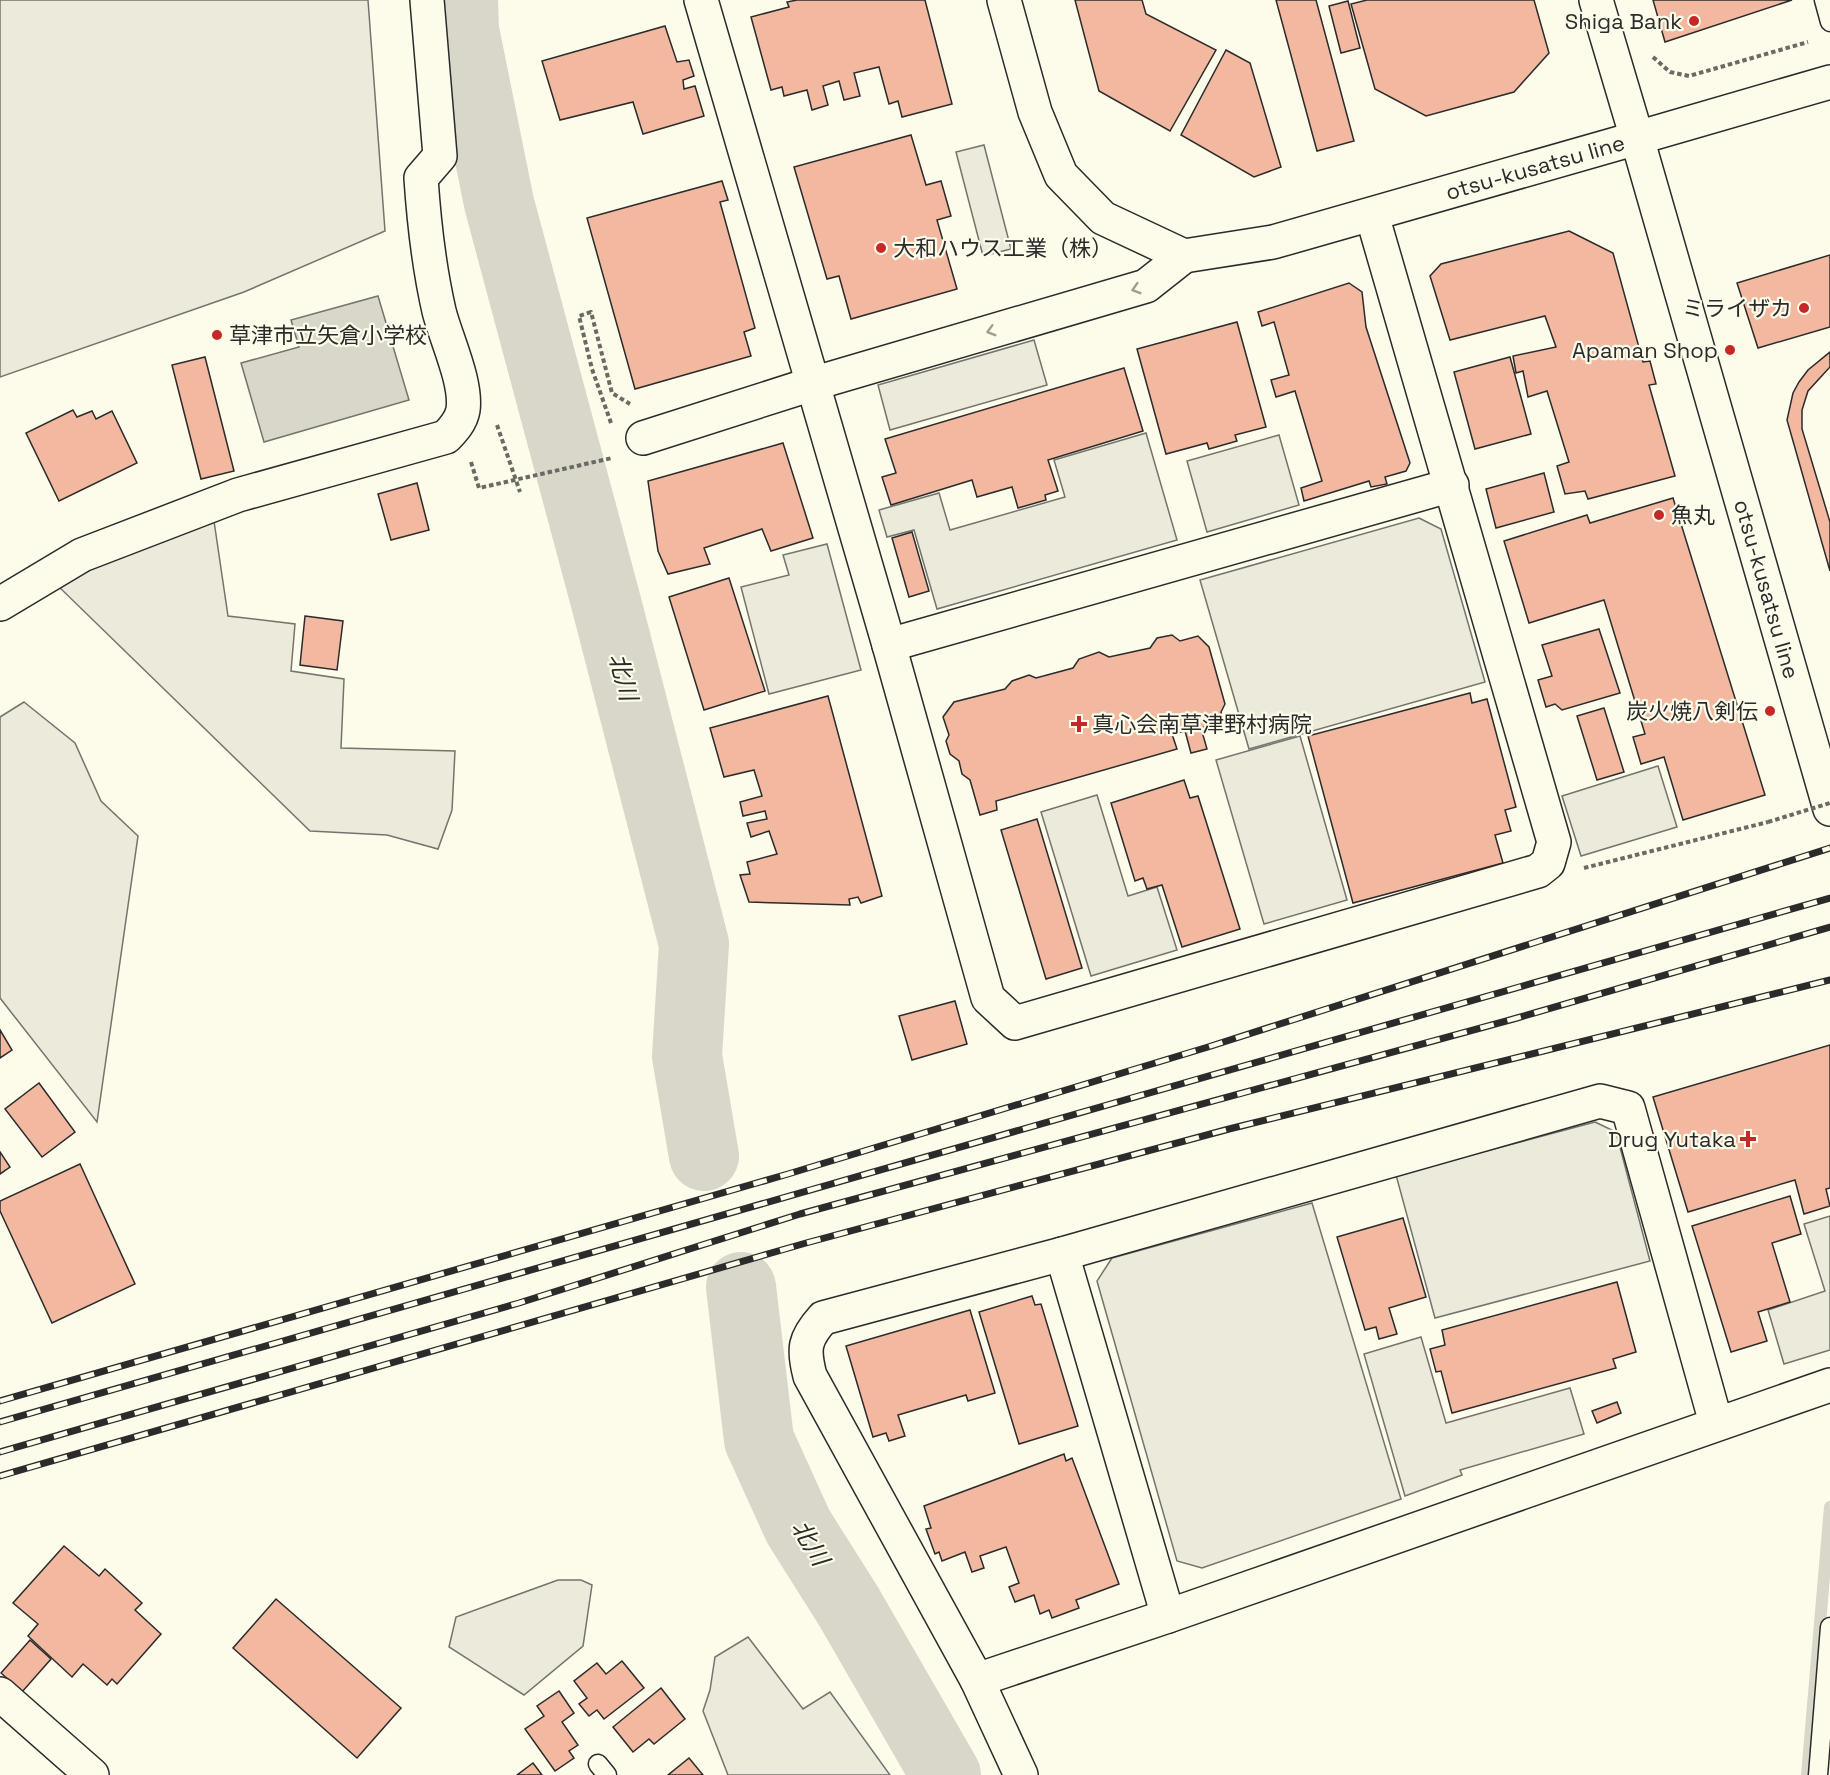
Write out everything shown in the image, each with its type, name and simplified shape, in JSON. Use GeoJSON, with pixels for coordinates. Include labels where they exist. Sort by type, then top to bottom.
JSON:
{"type":"FeatureCollection","features":[{"type":"Feature","properties":{"kind":"street"},"geometry":{"type":"LineString","coordinates":[[0,604],[82,555],[238,495],[446,437],[457,425],[463,411],[462,393],[439,312],[426,239],[421,178],[440,156],[427,0]]}},
{"type":"Feature","properties":{"kind":"street"},"geometry":{"type":"LineString","coordinates":[[701,0],[889,645],[988,998],[1015,1023],[1538,871],[1548,863],[1554,842],[1372,215]]}},
{"type":"Feature","properties":{"kind":"street"},"geometry":{"type":"LineString","coordinates":[[626,442],[812,384],[1146,286],[1184,256],[1103,218],[1061,175],[1035,112],[1004,0]]}},
{"type":"Feature","properties":{"kind":"street"},"geometry":{"type":"LineString","coordinates":[[1596,0],[1637,138],[1830,82]]}},
{"type":"Feature","properties":{"kind":"street","name":"otsu-kusatsu line"},"geometry":{"type":"LineString","coordinates":[[1184,256],[1273,242],[1637,138],[1830,809]]}},
{"type":"Feature","properties":{"kind":"street"},"geometry":{"type":"LineString","coordinates":[[889,645],[1452,485]]}},
{"type":"Feature","properties":{"kind":"street"},"geometry":{"type":"LineString","coordinates":[[1021,1775],[977,1680],[810,1376],[805,1356],[808,1335],[823,1318],[1062,1254],[1600,1101],[1628,1108],[1716,1423]]}},
{"type":"Feature","properties":{"kind":"street"},"geometry":{"type":"LineString","coordinates":[[1062,1254],[1168,1616]]}},
{"type":"Feature","properties":{"kind":"street"},"geometry":{"type":"LineString","coordinates":[[977,1680],[1168,1616],[1830,1384]]}},
{"type":"Feature","properties":{"kind":"street"},"geometry":{"type":"LineString","coordinates":[[0,1694],[73,1769]]}},
{"type":"Feature","properties":{"kind":"lane"},"geometry":{"type":"LineString","coordinates":[[1824,0],[1830,22]]}},
{"type":"Feature","properties":{"kind":"lane"},"geometry":{"type":"LineString","coordinates":[[1818,1775],[1830,1627]]}},
{"type":"Feature","properties":{"kind":"path"},"geometry":{"type":"LineString","coordinates":[[1650,50],[1653,58],[1670,72],[1689,76],[1819,38]]}},
{"type":"Feature","properties":{"kind":"path"},"geometry":{"type":"LineString","coordinates":[[457,425],[466,443],[479,488],[613,458],[626,442],[633,406],[612,393],[591,312],[579,316],[592,369],[626,442]]}},
{"type":"Feature","properties":{"kind":"path"},"geometry":{"type":"LineString","coordinates":[[462,393],[493,415],[520,492]]}},
{"type":"Feature","properties":{"kind":"path"},"geometry":{"type":"LineString","coordinates":[[1548,863],[1580,869],[1767,822],[1830,802]]}},
{"type":"Feature","properties":{"kind":"shaded area"},"geometry":{"type":"Polygon","coordinates":[[[0,0],[368,0],[385,231],[244,292],[0,377],[0,0]]]}},
{"type":"Feature","properties":{"kind":"shaded area"},"geometry":{"type":"Polygon","coordinates":[[[984,145],[1011,249],[983,256],[956,152],[984,145]]]}},
{"type":"Feature","properties":{"kind":"shaded area"},"geometry":{"type":"Polygon","coordinates":[[[378,296],[409,400],[264,442],[241,363],[299,347],[291,320],[378,296]]]}},
{"type":"Feature","properties":{"kind":"shaded area"},"geometry":{"type":"Polygon","coordinates":[[[1034,340],[1047,385],[890,430],[878,385],[1034,340]]]}},
{"type":"Feature","properties":{"kind":"shaded area"},"geometry":{"type":"Polygon","coordinates":[[[1146,433],[1177,540],[937,609],[914,530],[887,537],[879,510],[939,493],[950,530],[1065,497],[1054,460],[1146,433]]]}},
{"type":"Feature","properties":{"kind":"shaded area"},"geometry":{"type":"Polygon","coordinates":[[[1279,435],[1299,505],[1207,532],[1187,461],[1279,435]]]}},
{"type":"Feature","properties":{"kind":"shaded area"},"geometry":{"type":"Polygon","coordinates":[[[1419,518],[1441,529],[1485,682],[1249,749],[1200,580],[1419,518]]]}},
{"type":"Feature","properties":{"kind":"shaded area"},"geometry":{"type":"Polygon","coordinates":[[[214,521],[228,616],[295,624],[291,671],[344,679],[341,748],[455,751],[452,810],[438,849],[387,835],[310,831],[58,586],[108,555],[214,521]]]}},
{"type":"Feature","properties":{"kind":"shaded area"},"geometry":{"type":"Polygon","coordinates":[[[827,544],[861,670],[769,694],[741,587],[789,575],[783,555],[827,544]]]}},
{"type":"Feature","properties":{"kind":"shaded area"},"geometry":{"type":"Polygon","coordinates":[[[24,702],[75,743],[101,801],[138,836],[97,1122],[0,998],[0,717],[24,702]]]}},
{"type":"Feature","properties":{"kind":"shaded area"},"geometry":{"type":"Polygon","coordinates":[[[1300,736],[1347,900],[1264,924],[1216,760],[1300,736]]]}},
{"type":"Feature","properties":{"kind":"shaded area"},"geometry":{"type":"Polygon","coordinates":[[[1658,766],[1677,827],[1581,856],[1562,796],[1658,766]]]}},
{"type":"Feature","properties":{"kind":"shaded area"},"geometry":{"type":"Polygon","coordinates":[[[1097,795],[1128,896],[1157,887],[1177,950],[1091,976],[1041,812],[1097,795]]]}},
{"type":"Feature","properties":{"kind":"shaded area"},"geometry":{"type":"Polygon","coordinates":[[[1595,1122],[1616,1132],[1650,1261],[1435,1318],[1396,1175],[1595,1122]]]}},
{"type":"Feature","properties":{"kind":"shaded area"},"geometry":{"type":"Polygon","coordinates":[[[1312,1203],[1401,1499],[1202,1568],[1177,1561],[1097,1281],[1112,1258],[1312,1203]]]}},
{"type":"Feature","properties":{"kind":"shaded area"},"geometry":{"type":"Polygon","coordinates":[[[1830,1216],[1830,1350],[1784,1364],[1768,1310],[1825,1291],[1804,1224],[1830,1216]]]}},
{"type":"Feature","properties":{"kind":"shaded area"},"geometry":{"type":"Polygon","coordinates":[[[1421,1337],[1446,1423],[1570,1388],[1584,1434],[1460,1470],[1462,1475],[1405,1496],[1364,1354],[1421,1337]]]}},
{"type":"Feature","properties":{"kind":"shaded area"},"geometry":{"type":"Polygon","coordinates":[[[558,1580],[581,1580],[592,1585],[583,1646],[524,1695],[449,1647],[456,1617],[558,1580]]]}},
{"type":"Feature","properties":{"kind":"shaded area"},"geometry":{"type":"Polygon","coordinates":[[[748,1637],[803,1709],[830,1692],[890,1775],[728,1775],[703,1711],[710,1690],[715,1657],[748,1637]]]}},
{"type":"Feature","properties":{"kind":"building"},"geometry":{"type":"Polygon","coordinates":[[[797,0],[925,0],[952,104],[902,117],[898,101],[889,104],[879,67],[854,73],[860,96],[844,100],[839,81],[823,86],[828,105],[812,110],[807,90],[784,96],[782,87],[771,90],[751,17],[789,7],[787,2],[797,0]]]}},
{"type":"Feature","properties":{"kind":"building"},"geometry":{"type":"Polygon","coordinates":[[[1075,0],[1142,0],[1146,14],[1216,50],[1170,131],[1099,91],[1075,0]]]}},
{"type":"Feature","properties":{"kind":"building"},"geometry":{"type":"Polygon","coordinates":[[[1276,0],[1316,0],[1354,141],[1317,151],[1276,0]]]}},
{"type":"Feature","properties":{"kind":"building"},"geometry":{"type":"Polygon","coordinates":[[[1367,0],[1534,0],[1549,53],[1514,92],[1426,116],[1375,89],[1351,4],[1367,0]]]}},
{"type":"Feature","properties":{"kind":"building","name":"Shiga Bank"},"geometry":{"type":"Polygon","coordinates":[[[1653,0],[1792,0],[1665,42],[1653,0]]]}},
{"type":"Feature","properties":{"kind":"building"},"geometry":{"type":"Polygon","coordinates":[[[1348,1],[1360,48],[1341,53],[1329,6],[1348,1]]]}},
{"type":"Feature","properties":{"kind":"building"},"geometry":{"type":"Polygon","coordinates":[[[665,26],[677,62],[689,60],[694,76],[683,80],[684,89],[695,86],[704,116],[643,134],[633,102],[560,120],[542,61],[665,26]]]}},
{"type":"Feature","properties":{"kind":"building"},"geometry":{"type":"Polygon","coordinates":[[[1226,50],[1250,63],[1281,167],[1254,177],[1181,135],[1226,50]]]}},
{"type":"Feature","properties":{"kind":"building","name":"大和ハウス工業（株）"},"geometry":{"type":"Polygon","coordinates":[[[911,135],[926,185],[941,181],[951,216],[937,220],[957,289],[851,319],[839,276],[827,279],[794,167],[911,135]]]}},
{"type":"Feature","properties":{"kind":"building"},"geometry":{"type":"Polygon","coordinates":[[[722,181],[728,200],[720,202],[755,328],[744,332],[751,356],[635,389],[587,218],[722,181]]]}},
{"type":"Feature","properties":{"kind":"building"},"geometry":{"type":"Polygon","coordinates":[[[1569,231],[1613,253],[1643,362],[1650,361],[1656,384],[1649,385],[1675,476],[1588,499],[1585,491],[1565,494],[1557,466],[1569,462],[1547,391],[1528,397],[1523,371],[1516,373],[1513,356],[1556,347],[1545,316],[1450,340],[1430,276],[1441,264],[1569,231]]]}},
{"type":"Feature","properties":{"kind":"building"},"geometry":{"type":"Polygon","coordinates":[[[1830,255],[1830,327],[1758,348],[1737,283],[1830,255]]]}},
{"type":"Feature","properties":{"kind":"building"},"geometry":{"type":"Polygon","coordinates":[[[1349,283],[1362,292],[1366,327],[1410,463],[1406,471],[1385,477],[1387,484],[1371,487],[1369,481],[1304,501],[1301,488],[1322,481],[1295,391],[1276,397],[1271,380],[1289,375],[1274,322],[1262,326],[1258,312],[1349,283]]]}},
{"type":"Feature","properties":{"kind":"building"},"geometry":{"type":"Polygon","coordinates":[[[1237,322],[1266,427],[1235,435],[1237,441],[1209,449],[1207,443],[1166,454],[1137,349],[1237,322]]]}},
{"type":"Feature","properties":{"kind":"building"},"geometry":{"type":"Polygon","coordinates":[[[1830,352],[1830,367],[1808,391],[1802,410],[1802,429],[1830,522],[1830,571],[1787,420],[1793,393],[1799,382],[1808,370],[1830,352]]]}},
{"type":"Feature","properties":{"kind":"building"},"geometry":{"type":"Polygon","coordinates":[[[205,357],[234,471],[201,479],[172,365],[205,357]]]}},
{"type":"Feature","properties":{"kind":"building"},"geometry":{"type":"Polygon","coordinates":[[[1510,357],[1531,434],[1475,449],[1454,372],[1510,357]]]}},
{"type":"Feature","properties":{"kind":"building"},"geometry":{"type":"Polygon","coordinates":[[[1124,368],[1143,431],[1048,460],[1058,491],[1045,495],[1046,500],[1018,508],[1012,487],[977,497],[972,480],[891,505],[882,477],[896,473],[885,439],[1124,368]]]}},
{"type":"Feature","properties":{"kind":"building"},"geometry":{"type":"Polygon","coordinates":[[[73,410],[77,417],[92,411],[96,419],[112,411],[137,463],[59,501],[26,433],[73,410]]]}},
{"type":"Feature","properties":{"kind":"building"},"geometry":{"type":"Polygon","coordinates":[[[783,443],[813,538],[771,551],[762,529],[704,548],[710,564],[668,574],[658,551],[648,481],[783,443]]]}},
{"type":"Feature","properties":{"kind":"building"},"geometry":{"type":"Polygon","coordinates":[[[1544,473],[1554,512],[1496,528],[1486,489],[1544,473]]]}},
{"type":"Feature","properties":{"kind":"building"},"geometry":{"type":"Polygon","coordinates":[[[417,483],[429,530],[391,540],[378,494],[417,483]]]}},
{"type":"Feature","properties":{"kind":"building"},"geometry":{"type":"Polygon","coordinates":[[[1673,498],[1765,795],[1683,820],[1664,757],[1641,764],[1633,737],[1645,734],[1604,600],[1529,623],[1504,541],[1587,515],[1590,523],[1673,498]]]}},
{"type":"Feature","properties":{"kind":"building"},"geometry":{"type":"Polygon","coordinates":[[[912,532],[929,591],[909,597],[892,538],[912,532]]]}},
{"type":"Feature","properties":{"kind":"building"},"geometry":{"type":"Polygon","coordinates":[[[729,578],[765,691],[704,710],[669,597],[729,578]]]}},
{"type":"Feature","properties":{"kind":"building"},"geometry":{"type":"Polygon","coordinates":[[[305,616],[343,621],[337,670],[300,665],[305,616]]]}},
{"type":"Feature","properties":{"kind":"building"},"geometry":{"type":"Polygon","coordinates":[[[1599,629],[1620,693],[1562,710],[1555,704],[1546,707],[1538,680],[1552,676],[1542,645],[1599,629]]]}},
{"type":"Feature","properties":{"kind":"building","name":"真心会南草津野村病院"},"geometry":{"type":"Polygon","coordinates":[[[1172,635],[1180,641],[1198,636],[1209,647],[1225,704],[1221,712],[1223,721],[1201,728],[1207,749],[1191,753],[1185,731],[1172,734],[1177,749],[996,801],[997,810],[980,815],[970,780],[962,774],[959,761],[950,754],[946,741],[949,735],[943,717],[954,702],[1005,689],[1012,681],[1029,675],[1036,678],[1073,668],[1079,659],[1099,652],[1109,657],[1150,648],[1157,638],[1172,635]]]}},
{"type":"Feature","properties":{"kind":"building"},"geometry":{"type":"Polygon","coordinates":[[[1470,693],[1472,703],[1487,699],[1516,807],[1505,810],[1511,831],[1495,835],[1503,863],[1353,903],[1308,736],[1470,693]]]}},
{"type":"Feature","properties":{"kind":"building"},"geometry":{"type":"Polygon","coordinates":[[[828,696],[882,896],[861,903],[858,897],[849,899],[850,905],[749,902],[740,875],[750,874],[747,862],[777,854],[769,831],[751,837],[747,823],[767,819],[765,811],[743,816],[740,802],[762,796],[754,770],[724,777],[710,728],[828,696]]]}},
{"type":"Feature","properties":{"kind":"building"},"geometry":{"type":"Polygon","coordinates":[[[1604,708],[1624,772],[1597,780],[1577,716],[1604,708]]]}},
{"type":"Feature","properties":{"kind":"building"},"geometry":{"type":"Polygon","coordinates":[[[1184,780],[1190,798],[1198,796],[1240,929],[1182,947],[1162,885],[1147,889],[1143,878],[1135,881],[1111,803],[1184,780]]]}},
{"type":"Feature","properties":{"kind":"building"},"geometry":{"type":"Polygon","coordinates":[[[1037,819],[1082,968],[1046,979],[1001,830],[1037,819]]]}},
{"type":"Feature","properties":{"kind":"building"},"geometry":{"type":"Polygon","coordinates":[[[955,1001],[967,1044],[912,1060],[899,1016],[955,1001]]]}},
{"type":"Feature","properties":{"kind":"building"},"geometry":{"type":"Polygon","coordinates":[[[0,1030],[12,1050],[0,1058],[0,1030]]]}},
{"type":"Feature","properties":{"kind":"building","name":"Drug Yutaka"},"geometry":{"type":"Polygon","coordinates":[[[1830,1045],[1830,1188],[1826,1189],[1830,1206],[1804,1214],[1795,1180],[1688,1212],[1653,1097],[1830,1045]]]}},
{"type":"Feature","properties":{"kind":"building"},"geometry":{"type":"Polygon","coordinates":[[[39,1083],[75,1132],[42,1157],[5,1109],[39,1083]]]}},
{"type":"Feature","properties":{"kind":"building"},"geometry":{"type":"Polygon","coordinates":[[[0,1152],[10,1167],[0,1174],[0,1152]]]}},
{"type":"Feature","properties":{"kind":"building"},"geometry":{"type":"Polygon","coordinates":[[[80,1164],[135,1284],[52,1323],[0,1211],[0,1201],[80,1164]]]}},
{"type":"Feature","properties":{"kind":"building"},"geometry":{"type":"Polygon","coordinates":[[[1790,1196],[1801,1234],[1772,1243],[1790,1302],[1758,1312],[1767,1341],[1731,1352],[1692,1226],[1790,1196]]]}},
{"type":"Feature","properties":{"kind":"building"},"geometry":{"type":"Polygon","coordinates":[[[1403,1218],[1426,1297],[1389,1308],[1397,1334],[1379,1339],[1376,1327],[1365,1330],[1337,1237],[1403,1218]]]}},
{"type":"Feature","properties":{"kind":"building"},"geometry":{"type":"Polygon","coordinates":[[[1617,1282],[1636,1352],[1613,1359],[1616,1368],[1452,1413],[1441,1371],[1436,1372],[1430,1349],[1445,1345],[1442,1330],[1617,1282]]]}},
{"type":"Feature","properties":{"kind":"building"},"geometry":{"type":"Polygon","coordinates":[[[1032,1296],[1035,1305],[1041,1304],[1078,1426],[1019,1444],[979,1312],[1032,1296]]]}},
{"type":"Feature","properties":{"kind":"building"},"geometry":{"type":"Polygon","coordinates":[[[970,1310],[995,1393],[968,1401],[966,1395],[898,1415],[905,1436],[889,1441],[886,1433],[873,1437],[846,1346],[970,1310]]]}},
{"type":"Feature","properties":{"kind":"building"},"geometry":{"type":"Polygon","coordinates":[[[1617,1402],[1621,1413],[1597,1423],[1592,1411],[1617,1402]]]}},
{"type":"Feature","properties":{"kind":"building"},"geometry":{"type":"Polygon","coordinates":[[[1064,1454],[1066,1461],[1072,1458],[1119,1584],[1076,1600],[1079,1608],[1052,1618],[1049,1610],[1040,1614],[1034,1595],[1015,1602],[1009,1587],[1019,1583],[1006,1547],[980,1556],[984,1568],[972,1572],[965,1552],[942,1561],[939,1552],[935,1554],[926,1529],[931,1528],[924,1506],[1064,1454]]]}},
{"type":"Feature","properties":{"kind":"building"},"geometry":{"type":"Polygon","coordinates":[[[64,1546],[99,1576],[105,1569],[142,1603],[135,1610],[161,1634],[117,1684],[112,1679],[107,1685],[83,1664],[72,1677],[28,1636],[38,1624],[13,1603],[64,1546]]]}},
{"type":"Feature","properties":{"kind":"building"},"geometry":{"type":"Polygon","coordinates":[[[276,1599],[401,1708],[357,1758],[233,1648],[276,1599]]]}},
{"type":"Feature","properties":{"kind":"building"},"geometry":{"type":"Polygon","coordinates":[[[30,1640],[51,1659],[22,1692],[1,1673],[30,1640]]]}},
{"type":"Feature","properties":{"kind":"building"},"geometry":{"type":"Polygon","coordinates":[[[622,1661],[644,1688],[604,1719],[597,1710],[589,1716],[579,1704],[587,1698],[574,1681],[597,1663],[606,1674],[622,1661]]]}},
{"type":"Feature","properties":{"kind":"building"},"geometry":{"type":"Polygon","coordinates":[[[661,1688],[685,1719],[654,1744],[649,1739],[633,1752],[613,1727],[661,1688]]]}},
{"type":"Feature","properties":{"kind":"building"},"geometry":{"type":"Polygon","coordinates":[[[559,1691],[574,1713],[562,1722],[578,1745],[569,1751],[574,1758],[555,1771],[525,1729],[544,1716],[537,1706],[559,1691]]]}},
{"type":"Feature","properties":{"kind":"building"},"geometry":{"type":"Polygon","coordinates":[[[689,1758],[703,1775],[668,1775],[689,1758]]]}},
{"type":"Feature","properties":{"kind":"building"},"geometry":{"type":"Polygon","coordinates":[[[533,1763],[542,1775],[517,1775],[533,1763]]]}},
{"type":"Feature","properties":{"kind":"waterway","name":"北川"},"geometry":{"type":"LineString","coordinates":[[463,0],[464,30],[499,203],[607,606],[694,944],[687,1056],[704,1156]]}},
{"type":"Feature","properties":{"kind":"waterway","name":"北川"},"geometry":{"type":"LineString","coordinates":[[741,1287],[759,1440],[798,1526],[849,1607],[946,1775]]}},
{"type":"Feature","properties":{"kind":"waterway"},"geometry":{"type":"LineString","coordinates":[[1807,1775],[1830,1507]]}},
{"type":"Feature","properties":{"kind":"railway"},"geometry":{"type":"LineString","coordinates":[[0,1401],[788,1174],[1208,1047],[1830,848]]}},
{"type":"Feature","properties":{"kind":"railway"},"geometry":{"type":"LineString","coordinates":[[0,1422],[1830,898]]}},
{"type":"Feature","properties":{"kind":"railway"},"geometry":{"type":"LineString","coordinates":[[0,1452],[519,1303],[800,1214],[1517,1018],[1830,927]]}},
{"type":"Feature","properties":{"kind":"railway"},"geometry":{"type":"LineString","coordinates":[[0,1476],[806,1243],[1229,1129],[1830,980]]}},
{"type":"Feature","properties":{"kind":"place","name":"Shiga Bank"},"geometry":{"type":"Point","coordinates":[1694,21]}},
{"type":"Feature","properties":{"kind":"place","name":"大和ハウス工業（株）"},"geometry":{"type":"Point","coordinates":[881,248]}},
{"type":"Feature","properties":{"kind":"place","name":"ミライザカ"},"geometry":{"type":"Point","coordinates":[1804,308]}},
{"type":"Feature","properties":{"kind":"place","name":"草津市立矢倉小学校"},"geometry":{"type":"Point","coordinates":[217,335]}},
{"type":"Feature","properties":{"kind":"place","name":"Apaman Shop"},"geometry":{"type":"Point","coordinates":[1730,350]}},
{"type":"Feature","properties":{"kind":"place","name":"魚丸"},"geometry":{"type":"Point","coordinates":[1659,515]}},
{"type":"Feature","properties":{"kind":"place","name":"炭火焼八剣伝"},"geometry":{"type":"Point","coordinates":[1770,711]}},
{"type":"Feature","properties":{"kind":"place","name":"真心会南草津野村病院"},"geometry":{"type":"Point","coordinates":[1079,724]}},
{"type":"Feature","properties":{"kind":"place","name":"Drug Yutaka"},"geometry":{"type":"Point","coordinates":[1748,1139]}}]}
